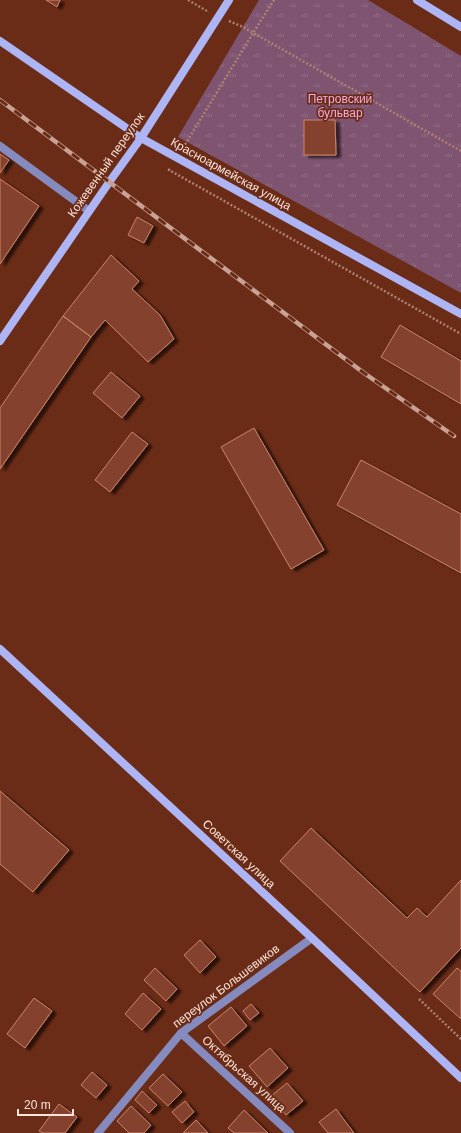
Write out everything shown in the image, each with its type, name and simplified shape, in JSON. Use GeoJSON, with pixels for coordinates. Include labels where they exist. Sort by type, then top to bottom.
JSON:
{"type":"FeatureCollection","features":[{"type":"Feature","properties":{"kind":"street","name":"Кожевенный переулок"},"geometry":{"type":"LineString","coordinates":[[0,341],[141,138],[229,0]]}},
{"type":"Feature","properties":{"kind":"street"},"geometry":{"type":"LineString","coordinates":[[417,0],[461,27]]}},
{"type":"Feature","properties":{"kind":"street","name":"Красноармейская улица"},"geometry":{"type":"LineString","coordinates":[[0,41],[141,138],[461,314]]}},
{"type":"Feature","properties":{"kind":"street"},"geometry":{"type":"LineString","coordinates":[[0,146],[89,211]]}},
{"type":"Feature","properties":{"kind":"street","name":"Советская улица"},"geometry":{"type":"LineString","coordinates":[[0,649],[461,1078]]}},
{"type":"Feature","properties":{"kind":"street","name":"переулок Большевиков"},"geometry":{"type":"LineString","coordinates":[[98,1133],[181,1033],[312,938]]}},
{"type":"Feature","properties":{"kind":"street","name":"Октябрьская улица"},"geometry":{"type":"LineString","coordinates":[[181,1033],[290,1133]]}},
{"type":"Feature","properties":{"kind":"path"},"geometry":{"type":"LineString","coordinates":[[253,33],[274,0]]}},
{"type":"Feature","properties":{"kind":"path"},"geometry":{"type":"LineString","coordinates":[[243,27],[461,151]]}},
{"type":"Feature","properties":{"kind":"path"},"geometry":{"type":"LineString","coordinates":[[419,999],[461,1039]]}},
{"type":"Feature","properties":{"kind":"green space","name":"Петровский бульвар"},"geometry":{"type":"Polygon","coordinates":[[[259,0],[368,0],[461,56],[461,293],[178,137],[259,0]]]}},
{"type":"Feature","properties":{"kind":"building"},"geometry":{"type":"Polygon","coordinates":[[[46,0],[60,0],[57,7],[46,0]]]}},
{"type":"Feature","properties":{"kind":"building"},"geometry":{"type":"Polygon","coordinates":[[[304,120],[335,120],[336,155],[304,155],[304,120]]]}},
{"type":"Feature","properties":{"kind":"building"},"geometry":{"type":"Polygon","coordinates":[[[0,154],[9,160],[0,173],[0,154]]]}},
{"type":"Feature","properties":{"kind":"building"},"geometry":{"type":"Polygon","coordinates":[[[0,179],[39,206],[0,264],[0,179]]]}},
{"type":"Feature","properties":{"kind":"building"},"geometry":{"type":"Polygon","coordinates":[[[137,217],[153,226],[144,243],[128,235],[137,217]]]}},
{"type":"Feature","properties":{"kind":"building"},"geometry":{"type":"Polygon","coordinates":[[[111,255],[139,281],[132,289],[160,315],[174,339],[148,362],[105,320],[91,337],[63,316],[111,255]]]}},
{"type":"Feature","properties":{"kind":"building"},"geometry":{"type":"Polygon","coordinates":[[[63,316],[91,337],[0,469],[0,408],[63,316]]]}},
{"type":"Feature","properties":{"kind":"building"},"geometry":{"type":"Polygon","coordinates":[[[400,325],[461,361],[461,404],[381,357],[400,325]]]}},
{"type":"Feature","properties":{"kind":"building"},"geometry":{"type":"Polygon","coordinates":[[[111,372],[140,396],[122,418],[93,393],[111,372]]]}},
{"type":"Feature","properties":{"kind":"building"},"geometry":{"type":"Polygon","coordinates":[[[254,428],[324,550],[291,569],[221,447],[254,428]]]}},
{"type":"Feature","properties":{"kind":"building"},"geometry":{"type":"Polygon","coordinates":[[[132,432],[148,444],[110,492],[95,480],[132,432]]]}},
{"type":"Feature","properties":{"kind":"building"},"geometry":{"type":"Polygon","coordinates":[[[361,460],[461,514],[461,573],[337,505],[361,460]]]}},
{"type":"Feature","properties":{"kind":"building"},"geometry":{"type":"Polygon","coordinates":[[[0,791],[69,850],[33,892],[0,864],[0,791]]]}},
{"type":"Feature","properties":{"kind":"building"},"geometry":{"type":"Polygon","coordinates":[[[311,828],[407,918],[417,908],[427,917],[461,880],[461,948],[420,992],[280,861],[311,828]]]}},
{"type":"Feature","properties":{"kind":"building"},"geometry":{"type":"Polygon","coordinates":[[[200,940],[216,957],[200,973],[184,955],[200,940]]]}},
{"type":"Feature","properties":{"kind":"building"},"geometry":{"type":"Polygon","coordinates":[[[155,968],[177,989],[166,1001],[144,980],[155,968]]]}},
{"type":"Feature","properties":{"kind":"building"},"geometry":{"type":"Polygon","coordinates":[[[457,968],[461,971],[461,1019],[433,994],[457,968]]]}},
{"type":"Feature","properties":{"kind":"building"},"geometry":{"type":"Polygon","coordinates":[[[143,993],[161,1009],[142,1030],[125,1014],[143,993]]]}},
{"type":"Feature","properties":{"kind":"building"},"geometry":{"type":"Polygon","coordinates":[[[34,998],[52,1011],[25,1048],[7,1034],[34,998]]]}},
{"type":"Feature","properties":{"kind":"building"},"geometry":{"type":"Polygon","coordinates":[[[251,1004],[259,1013],[250,1020],[243,1011],[251,1004]]]}},
{"type":"Feature","properties":{"kind":"building"},"geometry":{"type":"Polygon","coordinates":[[[231,1007],[247,1026],[224,1046],[208,1026],[231,1007]]]}},
{"type":"Feature","properties":{"kind":"building"},"geometry":{"type":"Polygon","coordinates":[[[270,1048],[288,1068],[267,1087],[249,1066],[270,1048]]]}},
{"type":"Feature","properties":{"kind":"building"},"geometry":{"type":"Polygon","coordinates":[[[92,1072],[107,1085],[96,1098],[81,1085],[92,1072]]]}},
{"type":"Feature","properties":{"kind":"building"},"geometry":{"type":"Polygon","coordinates":[[[163,1074],[182,1092],[168,1106],[149,1088],[163,1074]]]}},
{"type":"Feature","properties":{"kind":"building"},"geometry":{"type":"Polygon","coordinates":[[[287,1083],[303,1101],[286,1115],[270,1097],[287,1083]]]}},
{"type":"Feature","properties":{"kind":"building"},"geometry":{"type":"Polygon","coordinates":[[[142,1091],[157,1105],[149,1113],[135,1100],[142,1091]]]}},
{"type":"Feature","properties":{"kind":"building"},"geometry":{"type":"Polygon","coordinates":[[[185,1101],[194,1112],[182,1123],[172,1112],[185,1101]]]}},
{"type":"Feature","properties":{"kind":"building"},"geometry":{"type":"Polygon","coordinates":[[[59,1104],[77,1117],[65,1133],[43,1133],[39,1131],[59,1104]]]}},
{"type":"Feature","properties":{"kind":"building"},"geometry":{"type":"Polygon","coordinates":[[[131,1106],[151,1125],[144,1133],[129,1133],[117,1121],[131,1106]]]}},
{"type":"Feature","properties":{"kind":"building"},"geometry":{"type":"Polygon","coordinates":[[[336,1109],[354,1133],[328,1133],[319,1122],[336,1109]]]}},
{"type":"Feature","properties":{"kind":"building"},"geometry":{"type":"Polygon","coordinates":[[[244,1110],[268,1133],[234,1133],[228,1128],[244,1110]]]}},
{"type":"Feature","properties":{"kind":"building"},"geometry":{"type":"Polygon","coordinates":[[[196,1120],[208,1133],[183,1133],[196,1120]]]}},
{"type":"Feature","properties":{"kind":"railway"},"geometry":{"type":"LineString","coordinates":[[0,100],[364,373],[454,436]]}}]}
